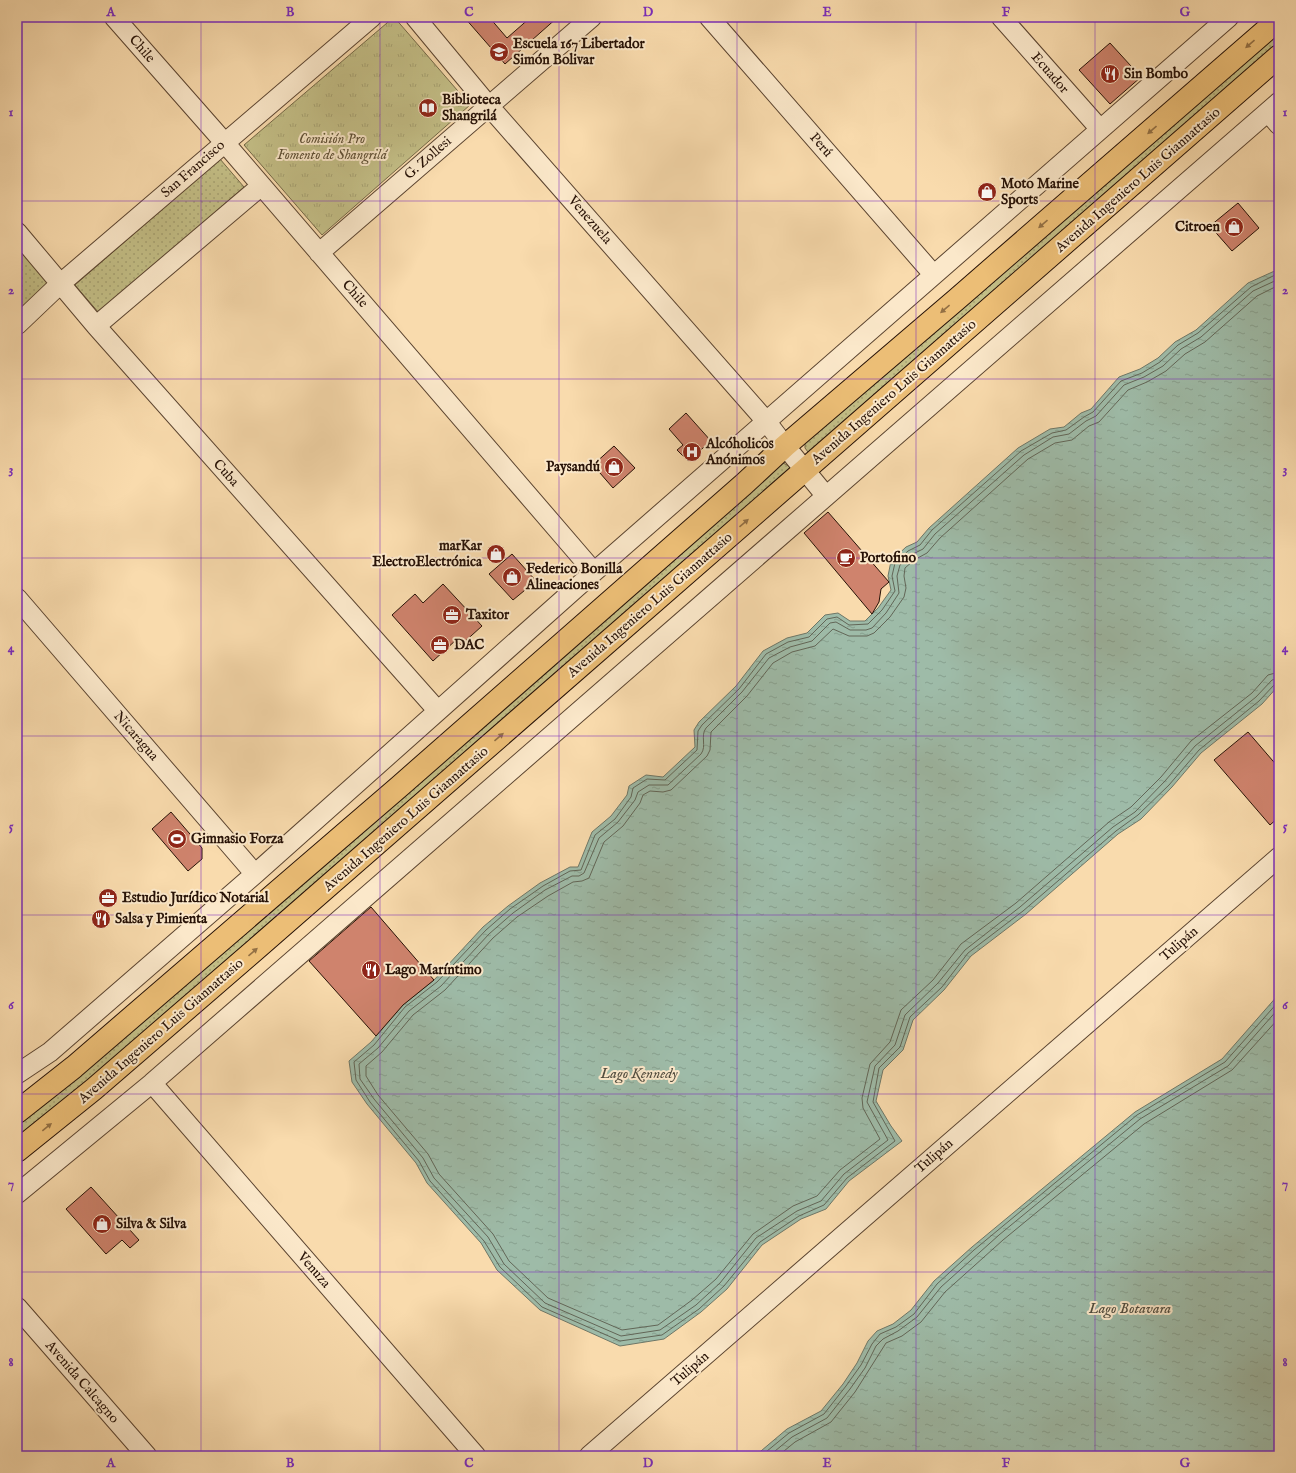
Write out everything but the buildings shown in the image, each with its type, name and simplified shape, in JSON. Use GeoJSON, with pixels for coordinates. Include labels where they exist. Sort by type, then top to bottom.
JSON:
{"type":"FeatureCollection","features":[{"type":"Feature","properties":{"kind":"main road","name":"Avenida Ingeniero Luis Giannattasio"},"geometry":{"type":"LineString","coordinates":[[17,1112],[74,1067],[400,786],[744,484],[784,446],[963,294],[1279,18]]}},
{"type":"Feature","properties":{"kind":"main road","name":"Avenida Ingeniero Luis Giannattasio"},"geometry":{"type":"LineString","coordinates":[[17,1151],[94,1089],[256,949],[1279,56]]}},
{"type":"Feature","properties":{"kind":"street","name":"Chile"},"geometry":{"type":"LineString","coordinates":[[114,17],[224,142],[594,572]]}},
{"type":"Feature","properties":{"kind":"street","name":"San Francisco"},"geometry":{"type":"LineString","coordinates":[[17,325],[60,284],[224,142],[372,17]]}},
{"type":"Feature","properties":{"kind":"street","name":"Venezuela"},"geometry":{"type":"LineString","coordinates":[[415,17],[488,105],[766,421],[784,446],[826,496]]}},
{"type":"Feature","properties":{"kind":"street","name":"G. Zollesi"},"geometry":{"type":"LineString","coordinates":[[319,253],[488,105],[592,17]]}},
{"type":"Feature","properties":{"kind":"street","name":"Perú"},"geometry":{"type":"LineString","coordinates":[[709,17],[934,274]]}},
{"type":"Feature","properties":{"kind":"street","name":"Ecuador"},"geometry":{"type":"LineString","coordinates":[[1000,17],[1100,129]]}},
{"type":"Feature","properties":{"kind":"street"},"geometry":{"type":"LineString","coordinates":[[17,1074],[50,1052],[255,874],[594,572],[1229,17]]}},
{"type":"Feature","properties":{"kind":"street"},"geometry":{"type":"LineString","coordinates":[[17,1194],[152,1083],[826,496],[1275,113]]}},
{"type":"Feature","properties":{"kind":"street"},"geometry":{"type":"LineString","coordinates":[[96,326],[261,186]]}},
{"type":"Feature","properties":{"kind":"street","name":"Cuba"},"geometry":{"type":"LineString","coordinates":[[17,232],[96,326],[438,711]]}},
{"type":"Feature","properties":{"kind":"street","name":"Nicaragua"},"geometry":{"type":"LineString","coordinates":[[17,598],[255,874]]}},
{"type":"Feature","properties":{"kind":"street","name":"Tulipán"},"geometry":{"type":"LineString","coordinates":[[589,1456],[1279,857]]}},
{"type":"Feature","properties":{"kind":"street","name":"Venuza"},"geometry":{"type":"LineString","coordinates":[[152,1083],[476,1456]]}},
{"type":"Feature","properties":{"kind":"street","name":"Avenida Calcagno"},"geometry":{"type":"LineString","coordinates":[[17,1307],[147,1456]]}},
{"type":"Feature","properties":{"kind":"green space","name":"Comisión Pro Fomento de Shangrilá"},"geometry":{"type":"Polygon","coordinates":[[[394,17],[470,105],[322,235],[244,145],[394,17]]]}},
{"type":"Feature","properties":{"kind":"green space"},"geometry":{"type":"Polygon","coordinates":[[[1279,29],[1279,45],[813,453],[808,452],[805,448],[805,443],[1279,29]]]}},
{"type":"Feature","properties":{"kind":"green space"},"geometry":{"type":"Polygon","coordinates":[[[220,159],[244,187],[99,313],[75,285],[220,159]]]}},
{"type":"Feature","properties":{"kind":"green space"},"geometry":{"type":"Polygon","coordinates":[[[17,246],[47,281],[45,288],[17,313],[17,246]]]}},
{"type":"Feature","properties":{"kind":"green space"},"geometry":{"type":"Polygon","coordinates":[[[781,462],[790,468],[250,943],[17,1140],[17,1123],[43,1104],[781,462]]]}},
{"type":"Feature","properties":{"kind":"water","name":"Lago Kennedy"},"geometry":{"type":"Polygon","coordinates":[[[1279,269],[1279,685],[1262,704],[1201,753],[1172,787],[1141,819],[1118,834],[1026,914],[971,956],[944,990],[913,1020],[903,1050],[883,1070],[876,1101],[902,1141],[849,1181],[826,1209],[801,1219],[762,1245],[727,1289],[701,1312],[664,1339],[620,1346],[540,1310],[497,1270],[481,1243],[427,1183],[416,1163],[367,1104],[352,1082],[349,1061],[371,1042],[403,1005],[434,980],[483,927],[508,906],[540,883],[570,867],[578,867],[592,832],[611,816],[627,795],[629,786],[646,775],[663,777],[695,747],[694,730],[699,722],[736,686],[763,651],[787,638],[807,633],[825,615],[838,613],[850,621],[865,621],[878,608],[891,590],[888,576],[891,561],[906,547],[917,542],[929,528],[1018,448],[1050,429],[1064,427],[1081,413],[1091,409],[1119,377],[1140,369],[1158,358],[1175,342],[1196,330],[1248,283],[1279,269]]]}},
{"type":"Feature","properties":{"kind":"water","name":"Lago Botavara"},"geometry":{"type":"Polygon","coordinates":[[[1279,994],[1279,1456],[755,1456],[787,1429],[821,1411],[843,1384],[857,1363],[868,1341],[877,1331],[893,1324],[911,1310],[934,1281],[972,1247],[1135,1112],[1222,1059],[1279,994]]]}},
{"type":"Feature","properties":{"kind":"place","name":"Escuela 167 Libertador Simón Bolivar"},"geometry":{"type":"Point","coordinates":[499,52]}},
{"type":"Feature","properties":{"kind":"place","name":"Sin Bombo"},"geometry":{"type":"Point","coordinates":[1110,74]}},
{"type":"Feature","properties":{"kind":"place","name":"Biblioteca Shangrilá"},"geometry":{"type":"Point","coordinates":[428,108]}},
{"type":"Feature","properties":{"kind":"place","name":"Moto Marine Sports"},"geometry":{"type":"Point","coordinates":[987,192]}},
{"type":"Feature","properties":{"kind":"place","name":"Citroen"},"geometry":{"type":"Point","coordinates":[1234,227]}},
{"type":"Feature","properties":{"kind":"place","name":"Alcóholicos Anónimos"},"geometry":{"type":"Point","coordinates":[692,452]}},
{"type":"Feature","properties":{"kind":"place","name":"Paysandú"},"geometry":{"type":"Point","coordinates":[614,467]}},
{"type":"Feature","properties":{"kind":"place","name":"marKar ElectroElectrónica"},"geometry":{"type":"Point","coordinates":[496,554]}},
{"type":"Feature","properties":{"kind":"place","name":"Portofino"},"geometry":{"type":"Point","coordinates":[846,558]}},
{"type":"Feature","properties":{"kind":"place","name":"Federico Bonilla Alineaciones"},"geometry":{"type":"Point","coordinates":[512,577]}},
{"type":"Feature","properties":{"kind":"place","name":"Taxitor"},"geometry":{"type":"Point","coordinates":[452,615]}},
{"type":"Feature","properties":{"kind":"place","name":"DAC"},"geometry":{"type":"Point","coordinates":[440,645]}},
{"type":"Feature","properties":{"kind":"place","name":"Gimnasio Forza"},"geometry":{"type":"Point","coordinates":[177,839]}},
{"type":"Feature","properties":{"kind":"place","name":"Estudio Jurídico Notarial"},"geometry":{"type":"Point","coordinates":[108,898]}},
{"type":"Feature","properties":{"kind":"place","name":"Salsa y Pimienta"},"geometry":{"type":"Point","coordinates":[101,919]}},
{"type":"Feature","properties":{"kind":"place","name":"Lago Maríntimo"},"geometry":{"type":"Point","coordinates":[371,970]}},
{"type":"Feature","properties":{"kind":"place","name":"Silva & Silva"},"geometry":{"type":"Point","coordinates":[102,1224]}}]}
